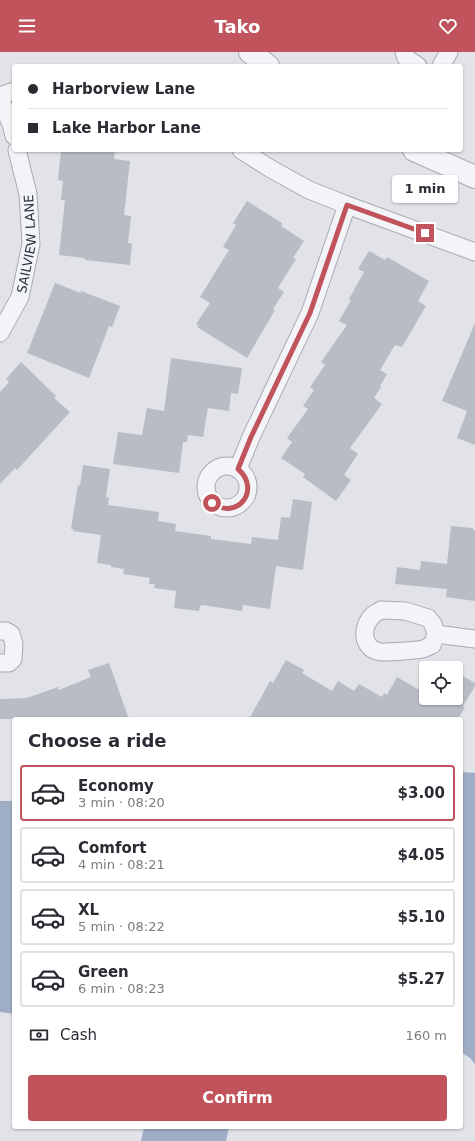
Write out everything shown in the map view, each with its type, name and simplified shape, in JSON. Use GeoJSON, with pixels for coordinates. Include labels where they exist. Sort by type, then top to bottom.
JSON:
{"type":"FeatureCollection","features":[{"type":"Feature","properties":{"kind":"street"},"geometry":{"type":"LineString","coordinates":[[250,52],[265,64]]}},
{"type":"Feature","properties":{"kind":"street"},"geometry":{"type":"LineString","coordinates":[[404,52],[406,58],[415,64]]}},
{"type":"Feature","properties":{"kind":"street"},"geometry":{"type":"LineString","coordinates":[[442,64],[449,52]]}},
{"type":"Feature","properties":{"kind":"street"},"geometry":{"type":"LineString","coordinates":[[0,96],[12,91]]}},
{"type":"Feature","properties":{"kind":"street"},"geometry":{"type":"LineString","coordinates":[[0,99],[12,128]]}},
{"type":"Feature","properties":{"kind":"street","name":"SAILVIEW LANE"},"geometry":{"type":"LineString","coordinates":[[0,333],[20,297],[31,244],[28,194],[18,152]]}},
{"type":"Feature","properties":{"kind":"street"},"geometry":{"type":"LineString","coordinates":[[244,152],[309,190],[475,252]]}},
{"type":"Feature","properties":{"kind":"street"},"geometry":{"type":"LineString","coordinates":[[419,152],[475,177]]}},
{"type":"Feature","properties":{"kind":"street"},"geometry":{"type":"LineString","coordinates":[[238,469],[251,437],[310,313],[347,205]]}},
{"type":"Feature","properties":{"kind":"street"},"geometry":{"type":"LineString","coordinates":[[0,631],[6,631],[11,634],[14,644],[14,659],[8,663],[0,663]]}},
{"type":"Feature","properties":{"kind":"street"},"geometry":{"type":"LineString","coordinates":[[436,634],[475,639]]}},
{"type":"Feature","properties":{"kind":"water"},"geometry":{"type":"Polygon","coordinates":[[[463,772],[475,773],[475,1064],[463,1053],[463,772]]]}},
{"type":"Feature","properties":{"kind":"water"},"geometry":{"type":"Polygon","coordinates":[[[0,801],[12,801],[12,1014],[0,1012],[0,801]]]}},
{"type":"Feature","properties":{"kind":"water"},"geometry":{"type":"Polygon","coordinates":[[[144,1129],[229,1129],[226,1141],[141,1141],[144,1129]]]}},
{"type":"Feature","properties":{"kind":"building"},"geometry":{"type":"Polygon","coordinates":[[[61,152],[115,152],[114,159],[130,161],[124,215],[131,216],[128,243],[132,243],[130,265],[85,260],[85,258],[59,255],[65,200],[61,200],[63,181],[58,180],[61,152]]]}},
{"type":"Feature","properties":{"kind":"building"},"geometry":{"type":"Polygon","coordinates":[[[247,201],[282,223],[281,226],[304,241],[293,258],[296,259],[278,288],[284,292],[273,309],[275,310],[247,358],[197,327],[199,325],[196,324],[210,303],[200,297],[229,250],[223,247],[236,225],[233,223],[247,201]]]}},
{"type":"Feature","properties":{"kind":"building"},"geometry":{"type":"Polygon","coordinates":[[[369,251],[385,260],[387,257],[429,281],[418,301],[426,306],[402,347],[395,345],[380,370],[387,374],[374,398],[382,404],[350,448],[358,454],[344,475],[351,480],[336,501],[303,477],[305,474],[281,458],[292,442],[287,438],[308,409],[303,406],[314,390],[310,387],[325,365],[321,362],[347,325],[339,321],[364,272],[358,269],[369,251]]]}},
{"type":"Feature","properties":{"kind":"building"},"geometry":{"type":"Polygon","coordinates":[[[55,283],[120,306],[112,327],[109,326],[89,378],[27,353],[55,283]]]}},
{"type":"Feature","properties":{"kind":"building"},"geometry":{"type":"Polygon","coordinates":[[[475,323],[475,445],[457,438],[467,411],[442,401],[475,323]]]}},
{"type":"Feature","properties":{"kind":"building"},"geometry":{"type":"Polygon","coordinates":[[[171,358],[242,368],[238,394],[231,393],[229,411],[208,408],[203,437],[188,435],[187,442],[183,442],[179,473],[113,464],[118,432],[142,435],[147,408],[164,411],[171,358]]]}},
{"type":"Feature","properties":{"kind":"building"},"geometry":{"type":"Polygon","coordinates":[[[21,362],[56,396],[54,398],[70,412],[17,470],[15,468],[0,484],[0,392],[9,382],[6,379],[21,362]]]}},
{"type":"Feature","properties":{"kind":"building"},"geometry":{"type":"Polygon","coordinates":[[[83,465],[110,469],[106,497],[109,498],[108,505],[159,512],[158,521],[176,524],[175,531],[211,536],[211,539],[251,544],[252,537],[278,540],[281,517],[290,518],[293,499],[312,502],[303,570],[276,566],[270,609],[243,605],[242,611],[202,605],[200,606],[199,611],[174,608],[176,591],[154,588],[155,584],[149,584],[150,578],[123,574],[124,569],[97,563],[101,535],[73,531],[74,529],[71,529],[78,485],[80,486],[83,465]]]}},
{"type":"Feature","properties":{"kind":"building"},"geometry":{"type":"Polygon","coordinates":[[[451,526],[473,528],[473,530],[475,530],[475,601],[446,597],[447,589],[395,584],[397,567],[420,570],[421,561],[447,564],[451,526]]]}},
{"type":"Feature","properties":{"kind":"building"},"geometry":{"type":"Polygon","coordinates":[[[286,660],[304,670],[302,673],[332,691],[338,681],[354,691],[359,684],[382,697],[384,693],[387,695],[397,677],[419,690],[419,705],[463,705],[463,676],[475,683],[475,686],[463,706],[465,707],[459,717],[250,717],[270,681],[273,683],[286,660]]]}},
{"type":"Feature","properties":{"kind":"building"},"geometry":{"type":"Polygon","coordinates":[[[109,663],[128,717],[12,717],[12,719],[0,719],[0,699],[27,698],[58,687],[59,690],[91,677],[88,670],[109,663]]]}},
{"type":"Feature","properties":{"kind":"route"},"geometry":{"type":"LineString","coordinates":[[212,503],[217,507],[224,509],[231,508],[238,506],[247,495],[247,480],[244,474],[238,469],[251,437],[310,313],[347,205],[425,233]]}}]}
